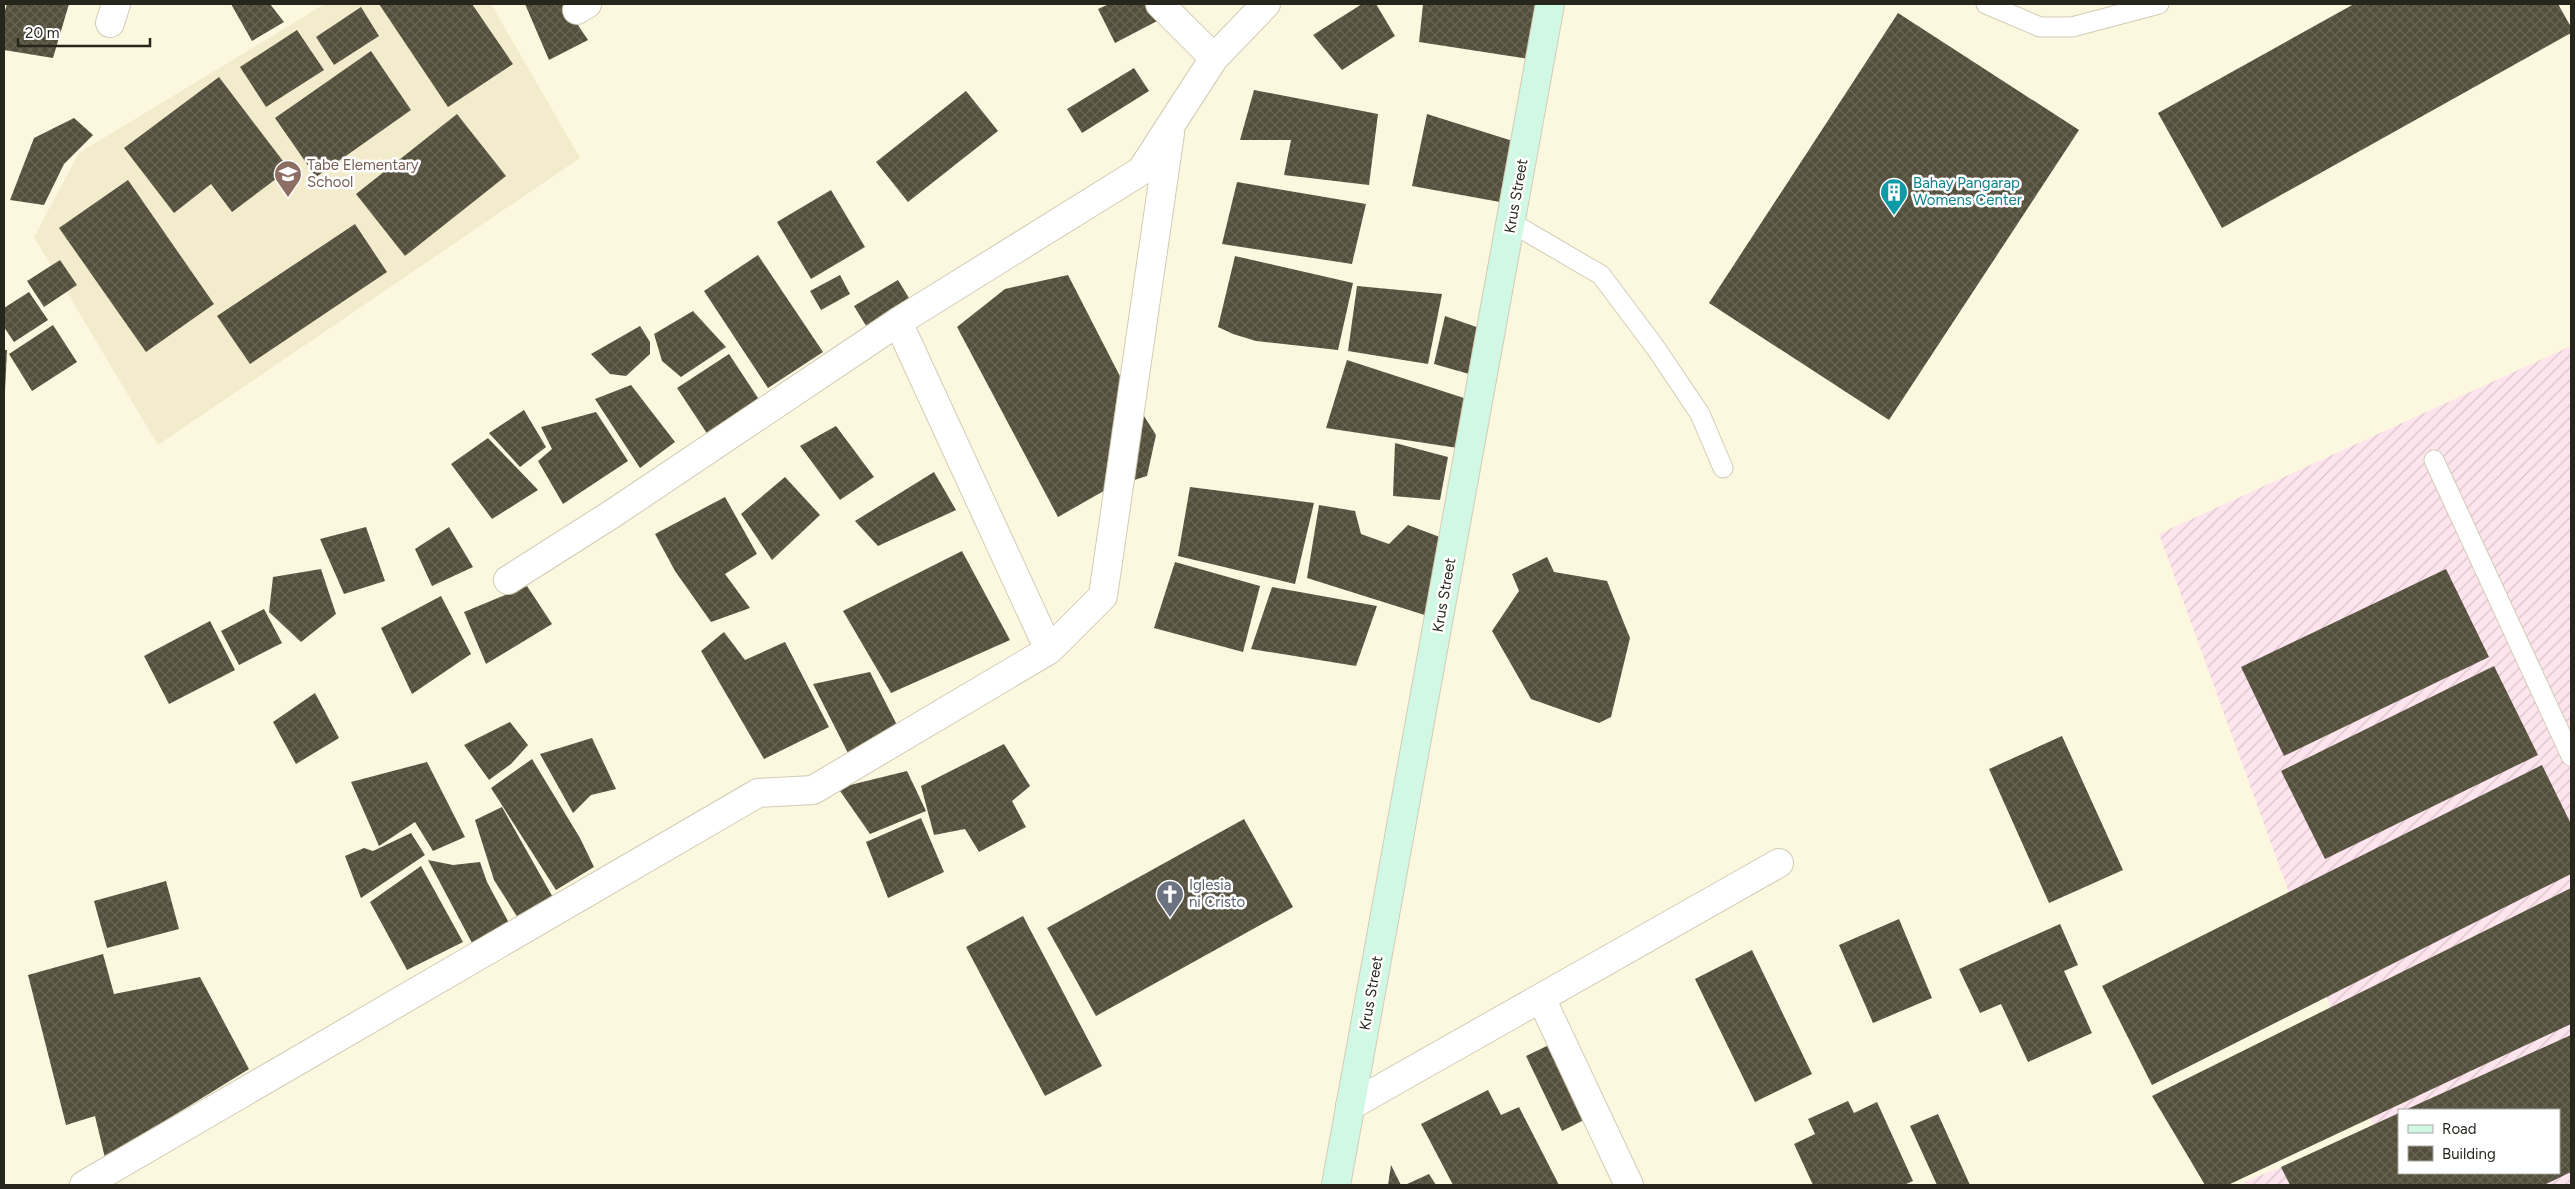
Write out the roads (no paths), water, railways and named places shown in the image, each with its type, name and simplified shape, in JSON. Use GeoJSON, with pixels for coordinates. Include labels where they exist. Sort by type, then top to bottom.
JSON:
{"type":"FeatureCollection","features":[{"type":"Feature","properties":{"kind":"main road","name":"Krus Street"},"geometry":{"type":"LineString","coordinates":[[1336,1185],[1550,4]]}},
{"type":"Feature","properties":{"kind":"street"},"geometry":{"type":"LineString","coordinates":[[1160,4],[1214,58]]}},
{"type":"Feature","properties":{"kind":"street"},"geometry":{"type":"LineString","coordinates":[[508,580],[612,514],[898,322],[1141,171],[1214,58],[1266,4]]}},
{"type":"Feature","properties":{"kind":"street"},"geometry":{"type":"LineString","coordinates":[[84,1185],[758,793],[813,790],[1049,650],[1103,596],[1171,125]]}},
{"type":"Feature","properties":{"kind":"street"},"geometry":{"type":"LineString","coordinates":[[898,322],[1049,650]]}},
{"type":"Feature","properties":{"kind":"street"},"geometry":{"type":"LineString","coordinates":[[1350,1106],[1778,863]]}},
{"type":"Feature","properties":{"kind":"street"},"geometry":{"type":"LineString","coordinates":[[1541,998],[1629,1185]]}},
{"type":"Feature","properties":{"kind":"lane"},"geometry":{"type":"LineString","coordinates":[[1986,4],[2040,27],[2072,27],[2151,5]]}},
{"type":"Feature","properties":{"kind":"lane"},"geometry":{"type":"LineString","coordinates":[[1512,222],[1601,275],[1700,414],[1723,468]]}},
{"type":"Feature","properties":{"kind":"lane"},"geometry":{"type":"LineString","coordinates":[[2434,460],[2571,756]]}},
{"type":"Feature","properties":{"kind":"place","name":"Tabe Elementary School"},"geometry":{"type":"Point","coordinates":[288,198]}},
{"type":"Feature","properties":{"kind":"place","name":"Bahay Pangarap Womens Center"},"geometry":{"type":"Point","coordinates":[1894,216]}},
{"type":"Feature","properties":{"kind":"place","name":"Iglesia ni Cristo"},"geometry":{"type":"Point","coordinates":[1170,918]}}]}
